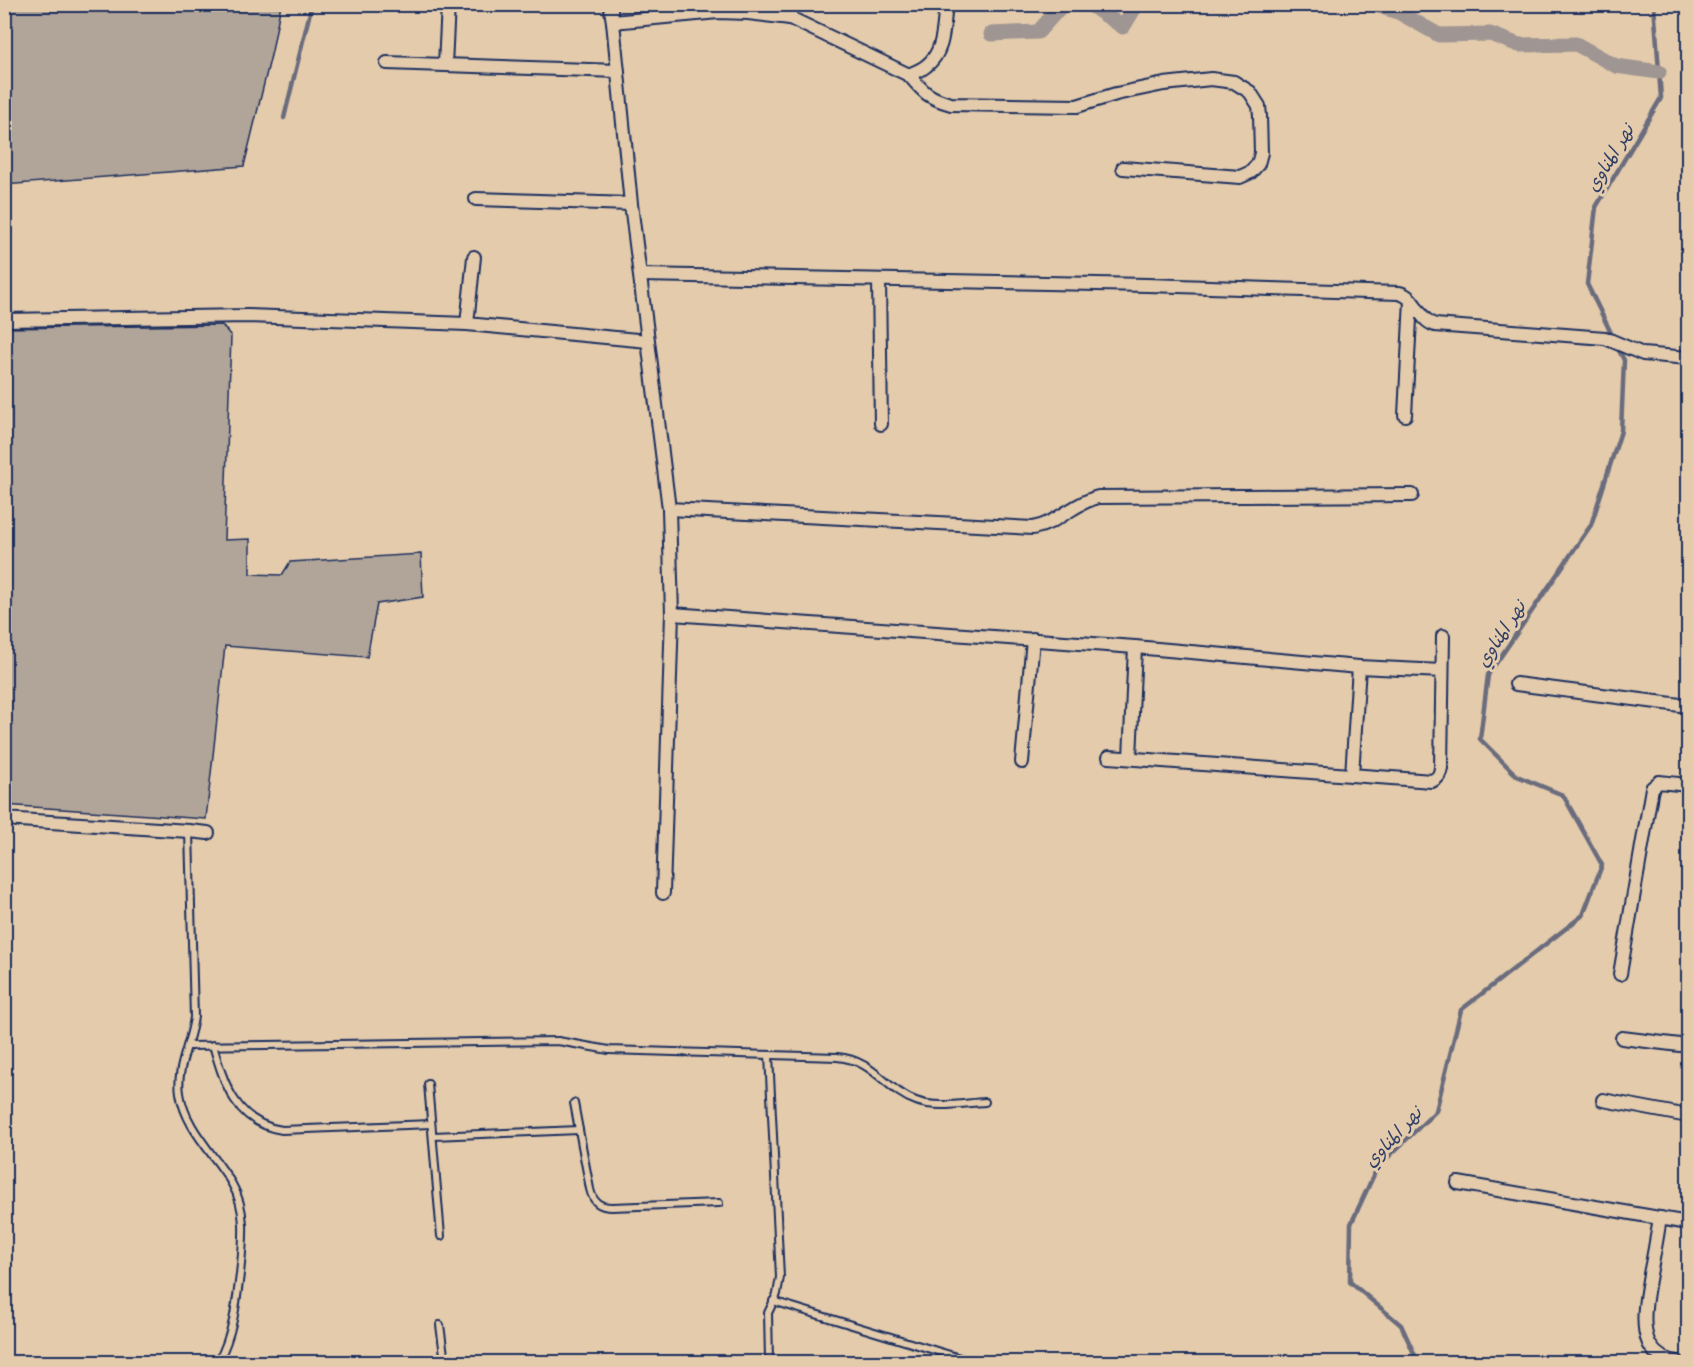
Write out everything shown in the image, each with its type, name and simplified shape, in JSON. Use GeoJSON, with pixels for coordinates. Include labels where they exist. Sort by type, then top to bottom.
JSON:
{"type":"FeatureCollection","features":[{"type":"Feature","properties":{"kind":"street"},"geometry":{"type":"LineString","coordinates":[[445,65],[448,4]]}},
{"type":"Feature","properties":{"kind":"street"},"geometry":{"type":"LineString","coordinates":[[610,4],[614,22],[631,204],[669,509],[672,614],[663,893]]}},
{"type":"Feature","properties":{"kind":"street"},"geometry":{"type":"LineString","coordinates":[[790,18],[791,4]]}},
{"type":"Feature","properties":{"kind":"street"},"geometry":{"type":"LineString","coordinates":[[909,75],[927,66],[936,56],[942,44],[945,4]]}},
{"type":"Feature","properties":{"kind":"street"},"geometry":{"type":"LineString","coordinates":[[614,22],[696,10],[790,18],[909,75],[921,90],[935,100],[951,104],[1077,106],[1116,94],[1164,84],[1211,79],[1234,82],[1250,92],[1259,106],[1261,153],[1258,164],[1246,175],[1240,177],[1123,168]]}},
{"type":"Feature","properties":{"kind":"street"},"geometry":{"type":"LineString","coordinates":[[387,63],[618,70]]}},
{"type":"Feature","properties":{"kind":"street"},"geometry":{"type":"LineString","coordinates":[[476,199],[631,204]]}},
{"type":"Feature","properties":{"kind":"street"},"geometry":{"type":"LineString","coordinates":[[468,324],[474,257]]}},
{"type":"Feature","properties":{"kind":"street"},"geometry":{"type":"LineString","coordinates":[[640,276],[1147,285],[1399,293],[1407,296],[1425,320],[1435,325],[1605,338],[1643,354],[1689,358]]}},
{"type":"Feature","properties":{"kind":"street"},"geometry":{"type":"LineString","coordinates":[[879,280],[880,424]]}},
{"type":"Feature","properties":{"kind":"street"},"geometry":{"type":"LineString","coordinates":[[1405,415],[1410,300]]}},
{"type":"Feature","properties":{"kind":"street"},"geometry":{"type":"LineString","coordinates":[[4,320],[248,316],[468,324],[648,341]]}},
{"type":"Feature","properties":{"kind":"street"},"geometry":{"type":"LineString","coordinates":[[669,509],[1026,528],[1048,524],[1078,504],[1098,497],[1412,495]]}},
{"type":"Feature","properties":{"kind":"street"},"geometry":{"type":"LineString","coordinates":[[672,614],[1033,639],[1359,667],[1442,671]]}},
{"type":"Feature","properties":{"kind":"street"},"geometry":{"type":"LineString","coordinates":[[1109,757],[1432,781],[1440,774],[1441,768],[1443,636]]}},
{"type":"Feature","properties":{"kind":"street"},"geometry":{"type":"LineString","coordinates":[[1022,762],[1033,639]]}},
{"type":"Feature","properties":{"kind":"street"},"geometry":{"type":"LineString","coordinates":[[1130,758],[1136,647]]}},
{"type":"Feature","properties":{"kind":"street"},"geometry":{"type":"LineString","coordinates":[[1352,775],[1359,667]]}},
{"type":"Feature","properties":{"kind":"street"},"geometry":{"type":"LineString","coordinates":[[1515,684],[1689,706]]}},
{"type":"Feature","properties":{"kind":"street"},"geometry":{"type":"LineString","coordinates":[[1620,974],[1652,788],[1659,782],[1689,784]]}},
{"type":"Feature","properties":{"kind":"street"},"geometry":{"type":"LineString","coordinates":[[4,819],[208,833]]}},
{"type":"Feature","properties":{"kind":"street"},"geometry":{"type":"LineString","coordinates":[[1622,1038],[1689,1046]]}},
{"type":"Feature","properties":{"kind":"street"},"geometry":{"type":"LineString","coordinates":[[1603,1100],[1689,1116]]}},
{"type":"Feature","properties":{"kind":"street"},"geometry":{"type":"LineString","coordinates":[[1458,1183],[1689,1223]]}},
{"type":"Feature","properties":{"kind":"street"},"geometry":{"type":"LineString","coordinates":[[1660,1218],[1644,1319],[1649,1346],[1658,1356],[1678,1362]]}},
{"type":"Feature","properties":{"kind":"lane"},"geometry":{"type":"LineString","coordinates":[[189,831],[194,1017],[180,1074],[179,1092],[183,1109],[192,1125],[232,1185],[241,1205],[244,1226],[236,1313],[231,1332],[218,1362]]}},
{"type":"Feature","properties":{"kind":"lane"},"geometry":{"type":"LineString","coordinates":[[188,1046],[558,1041],[609,1050],[837,1057],[855,1060],[870,1068],[907,1098],[918,1102],[941,1104],[985,1102]]}},
{"type":"Feature","properties":{"kind":"lane"},"geometry":{"type":"LineString","coordinates":[[213,1045],[224,1082],[235,1102],[252,1118],[271,1128],[282,1130],[431,1124]]}},
{"type":"Feature","properties":{"kind":"lane"},"geometry":{"type":"LineString","coordinates":[[769,1360],[768,1313],[779,1286],[780,1277],[770,1055]]}},
{"type":"Feature","properties":{"kind":"lane"},"geometry":{"type":"LineString","coordinates":[[428,1084],[441,1236]]}},
{"type":"Feature","properties":{"kind":"lane"},"geometry":{"type":"LineString","coordinates":[[574,1102],[592,1197],[597,1203],[604,1207],[719,1203]]}},
{"type":"Feature","properties":{"kind":"lane"},"geometry":{"type":"LineString","coordinates":[[433,1136],[579,1130]]}},
{"type":"Feature","properties":{"kind":"lane"},"geometry":{"type":"LineString","coordinates":[[773,1301],[973,1362]]}},
{"type":"Feature","properties":{"kind":"lane"},"geometry":{"type":"LineString","coordinates":[[440,1325],[445,1362]]}},
{"type":"Feature","properties":{"kind":"building"},"geometry":{"type":"Polygon","coordinates":[[[4,4],[281,4],[244,166],[4,185],[4,4]]]}},
{"type":"Feature","properties":{"kind":"building"},"geometry":{"type":"Polygon","coordinates":[[[222,325],[231,336],[224,540],[250,539],[250,574],[282,575],[290,562],[421,554],[423,597],[377,604],[367,657],[225,646],[206,819],[4,805],[4,328],[222,325]]]}},
{"type":"Feature","properties":{"kind":"waterway"},"geometry":{"type":"LineString","coordinates":[[284,118],[312,4]]}},
{"type":"Feature","properties":{"kind":"waterway"},"geometry":{"type":"LineString","coordinates":[[991,34],[1038,32],[1063,4]]}},
{"type":"Feature","properties":{"kind":"waterway"},"geometry":{"type":"LineString","coordinates":[[1089,4],[1123,27],[1137,4]]}},
{"type":"Feature","properties":{"kind":"waterway"},"geometry":{"type":"LineString","coordinates":[[1373,4],[1398,12],[1439,35],[1490,34],[1519,45],[1576,44],[1616,66],[1659,72]]}},
{"type":"Feature","properties":{"kind":"waterway","name":"نهر المناوي"},"geometry":{"type":"LineString","coordinates":[[1613,337],[1587,284],[1596,207],[1661,98],[1654,4]]}},
{"type":"Feature","properties":{"kind":"waterway","name":"نهر المناوي"},"geometry":{"type":"LineString","coordinates":[[1418,1362],[1401,1325],[1350,1282],[1351,1224],[1377,1168],[1436,1111],[1461,1010],[1583,915],[1602,865],[1563,795],[1517,776],[1480,739],[1488,675],[1591,525],[1621,431],[1624,360],[1616,345]]}}]}
